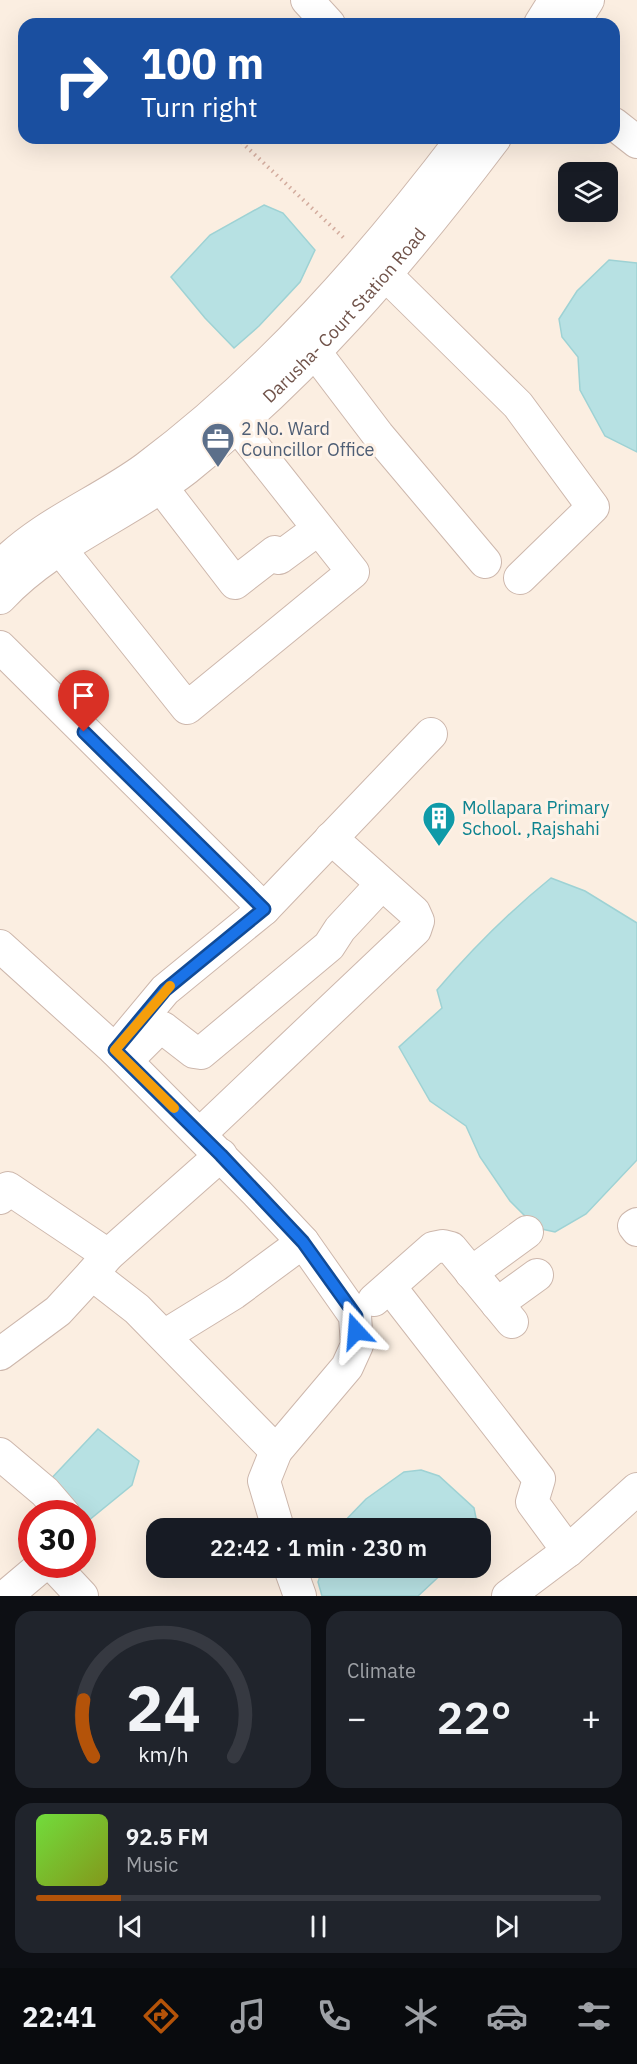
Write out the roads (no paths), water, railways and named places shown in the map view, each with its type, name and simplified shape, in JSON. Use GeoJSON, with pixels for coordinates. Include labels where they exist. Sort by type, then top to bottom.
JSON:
{"type":"FeatureCollection","features":[{"type":"Feature","properties":{"kind":"street"},"geometry":{"type":"LineString","coordinates":[[307,0],[324,18]]}},
{"type":"Feature","properties":{"kind":"street"},"geometry":{"type":"LineString","coordinates":[[544,18],[555,0]]}},
{"type":"Feature","properties":{"kind":"street"},"geometry":{"type":"LineString","coordinates":[[577,18],[588,0]]}},
{"type":"Feature","properties":{"kind":"street"},"geometry":{"type":"LineString","coordinates":[[620,129],[637,142]]}},
{"type":"Feature","properties":{"kind":"street","name":"Darusha- Court Station Road"},"geometry":{"type":"LineString","coordinates":[[0,567],[46,531],[229,416],[315,352],[376,267],[449,144]]}},
{"type":"Feature","properties":{"kind":"street","name":"Darusha- Court Station Road"},"geometry":{"type":"LineString","coordinates":[[0,598],[19,577],[162,488],[229,416],[296,334],[376,267],[489,144]]}},
{"type":"Feature","properties":{"kind":"street"},"geometry":{"type":"LineString","coordinates":[[376,267],[518,405],[593,507],[520,578]]}},
{"type":"Feature","properties":{"kind":"street"},"geometry":{"type":"LineString","coordinates":[[315,352],[378,435],[485,562]]}},
{"type":"Feature","properties":{"kind":"street"},"geometry":{"type":"LineString","coordinates":[[61,550],[186,708],[353,572],[317,530],[229,416]]}},
{"type":"Feature","properties":{"kind":"street"},"geometry":{"type":"LineString","coordinates":[[162,488],[235,583],[274,552],[279,558],[317,530]]}},
{"type":"Feature","properties":{"kind":"street"},"geometry":{"type":"LineString","coordinates":[[0,647],[264,909]]}},
{"type":"Feature","properties":{"kind":"street"},"geometry":{"type":"LineString","coordinates":[[121,1055],[165,990],[264,909],[431,734]]}},
{"type":"Feature","properties":{"kind":"street"},"geometry":{"type":"LineString","coordinates":[[0,1354],[58,1311],[211,1144],[415,930],[418,921],[414,912],[381,885],[331,838]]}},
{"type":"Feature","properties":{"kind":"street"},"geometry":{"type":"LineString","coordinates":[[121,1055],[159,1028],[167,1029],[194,1052],[201,1053],[329,946],[340,928],[381,885]]}},
{"type":"Feature","properties":{"kind":"street"},"geometry":{"type":"LineString","coordinates":[[0,946],[121,1055],[211,1144],[303,1242],[356,1316],[357,1345],[347,1367],[276,1451],[264,1481],[275,1518]]}},
{"type":"Feature","properties":{"kind":"street"},"geometry":{"type":"LineString","coordinates":[[0,1198],[8,1188],[100,1264],[137,1308],[276,1451]]}},
{"type":"Feature","properties":{"kind":"street"},"geometry":{"type":"LineString","coordinates":[[637,1224],[634,1226],[637,1230]]}},
{"type":"Feature","properties":{"kind":"street"},"geometry":{"type":"LineString","coordinates":[[471,1273],[526,1232]]}},
{"type":"Feature","properties":{"kind":"street"},"geometry":{"type":"LineString","coordinates":[[164,1336],[234,1293],[303,1242]]}},
{"type":"Feature","properties":{"kind":"street"},"geometry":{"type":"LineString","coordinates":[[356,1316],[433,1248],[443,1246],[451,1248],[504,1313],[537,1275]]}},
{"type":"Feature","properties":{"kind":"street"},"geometry":{"type":"LineString","coordinates":[[390,1287],[538,1479],[532,1503],[568,1551]]}},
{"type":"Feature","properties":{"kind":"street"},"geometry":{"type":"LineString","coordinates":[[0,1454],[52,1500]]}},
{"type":"Feature","properties":{"kind":"street"},"geometry":{"type":"LineString","coordinates":[[508,1596],[568,1551],[637,1489]]}},
{"type":"Feature","properties":{"kind":"street"},"geometry":{"type":"LineString","coordinates":[[6,1596],[27,1578]]}},
{"type":"Feature","properties":{"kind":"street"},"geometry":{"type":"LineString","coordinates":[[65,1578],[82,1596]]}},
{"type":"Feature","properties":{"kind":"street"},"geometry":{"type":"LineString","coordinates":[[294,1578],[300,1596]]}},
{"type":"Feature","properties":{"kind":"water"},"geometry":{"type":"Polygon","coordinates":[[[264,205],[283,213],[315,250],[300,282],[259,326],[234,348],[171,277],[210,235],[264,205]]]}},
{"type":"Feature","properties":{"kind":"water"},"geometry":{"type":"Polygon","coordinates":[[[609,260],[637,263],[637,452],[605,436],[580,390],[578,357],[562,337],[559,319],[577,291],[609,260]]]}},
{"type":"Feature","properties":{"kind":"water"},"geometry":{"type":"Polygon","coordinates":[[[551,878],[585,891],[637,923],[637,1160],[586,1214],[555,1232],[537,1228],[510,1201],[480,1157],[466,1126],[430,1101],[399,1047],[442,1008],[437,990],[450,975],[506,918],[551,878]]]}},
{"type":"Feature","properties":{"kind":"water"},"geometry":{"type":"Polygon","coordinates":[[[98,1429],[139,1461],[132,1485],[96,1514],[96,1500],[62,1500],[47,1483],[98,1429]]]}},
{"type":"Feature","properties":{"kind":"water"},"geometry":{"type":"Polygon","coordinates":[[[421,1470],[439,1476],[474,1508],[476,1518],[348,1518],[366,1499],[404,1472],[421,1470]]]}},
{"type":"Feature","properties":{"kind":"water"},"geometry":{"type":"Polygon","coordinates":[[[319,1578],[437,1578],[418,1596],[322,1596],[318,1582],[319,1578]]]}},
{"type":"Feature","properties":{"kind":"place","name":"2 No. Ward Councillor Office"},"geometry":{"type":"Point","coordinates":[218,468]}},
{"type":"Feature","properties":{"kind":"place","name":"Mollapara Primary School. ,Rajshahi"},"geometry":{"type":"Point","coordinates":[439,847]}}]}
